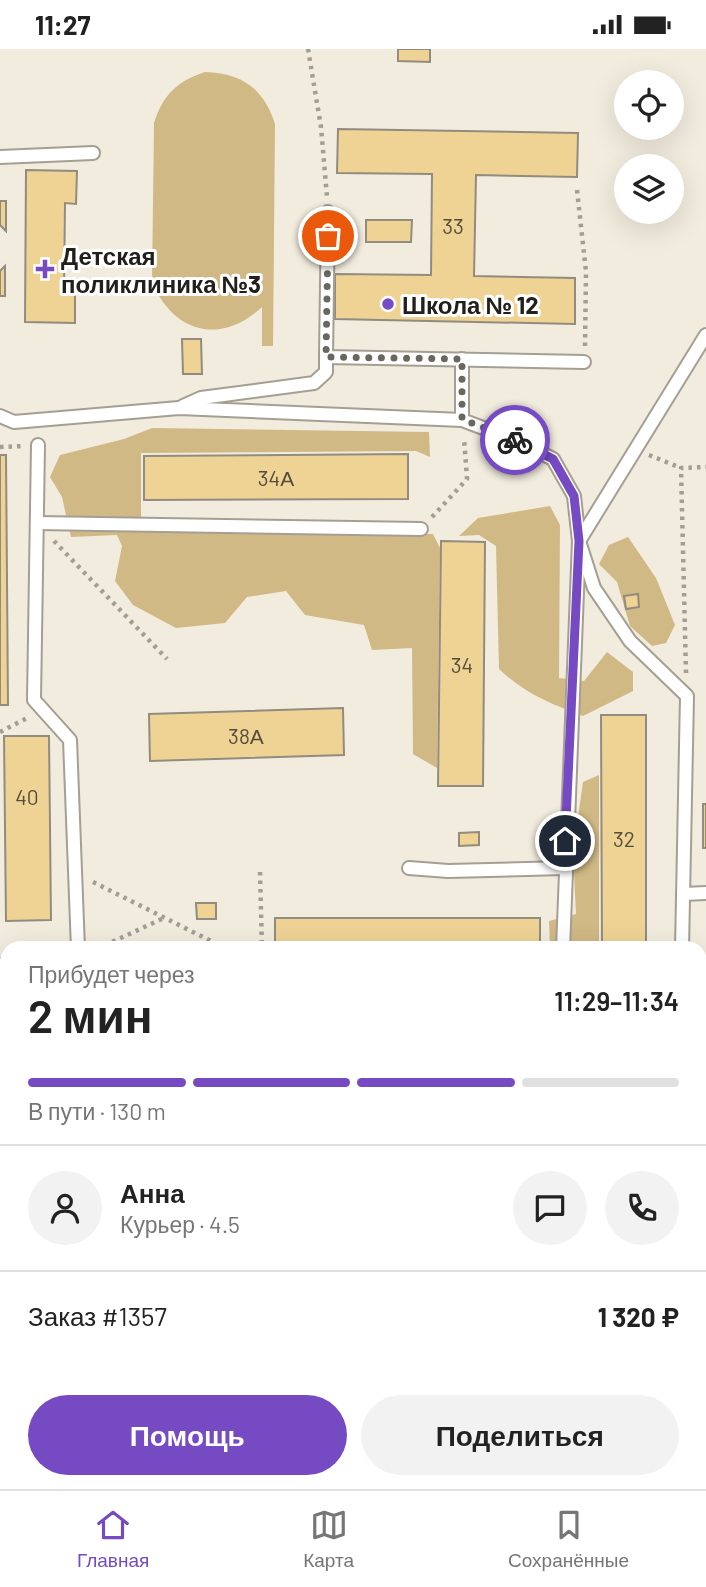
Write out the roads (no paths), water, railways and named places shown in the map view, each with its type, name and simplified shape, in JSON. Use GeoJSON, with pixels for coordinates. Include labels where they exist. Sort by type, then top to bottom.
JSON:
{"type":"FeatureCollection","features":[{"type":"Feature","properties":{"kind":"lane"},"geometry":{"type":"LineString","coordinates":[[0,157],[93,153]]}},
{"type":"Feature","properties":{"kind":"lane"},"geometry":{"type":"LineString","coordinates":[[179,408],[201,398],[314,383],[326,372],[328,212]]}},
{"type":"Feature","properties":{"kind":"lane"},"geometry":{"type":"LineString","coordinates":[[579,541],[706,335]]}},
{"type":"Feature","properties":{"kind":"lane"},"geometry":{"type":"LineString","coordinates":[[326,357],[584,362]]}},
{"type":"Feature","properties":{"kind":"lane"},"geometry":{"type":"LineString","coordinates":[[462,359],[462,419]]}},
{"type":"Feature","properties":{"kind":"lane"},"geometry":{"type":"LineString","coordinates":[[0,416],[14,422],[179,408],[462,419],[553,459],[574,496],[579,541],[563,941]]}},
{"type":"Feature","properties":{"kind":"lane"},"geometry":{"type":"LineString","coordinates":[[38,445],[34,700],[70,740],[78,941]]}},
{"type":"Feature","properties":{"kind":"lane"},"geometry":{"type":"LineString","coordinates":[[37,523],[421,529]]}},
{"type":"Feature","properties":{"kind":"lane"},"geometry":{"type":"LineString","coordinates":[[579,541],[594,588],[629,641],[687,696],[682,941]]}},
{"type":"Feature","properties":{"kind":"lane"},"geometry":{"type":"LineString","coordinates":[[409,868],[564,868]]}},
{"type":"Feature","properties":{"kind":"lane"},"geometry":{"type":"LineString","coordinates":[[683,894],[706,893]]}},
{"type":"Feature","properties":{"kind":"place","name":"Детская поликлиника №3"},"geometry":{"type":"Point","coordinates":[45,269]}},
{"type":"Feature","properties":{"kind":"place","name":"Школа № 12"},"geometry":{"type":"Point","coordinates":[388,304]}}]}
